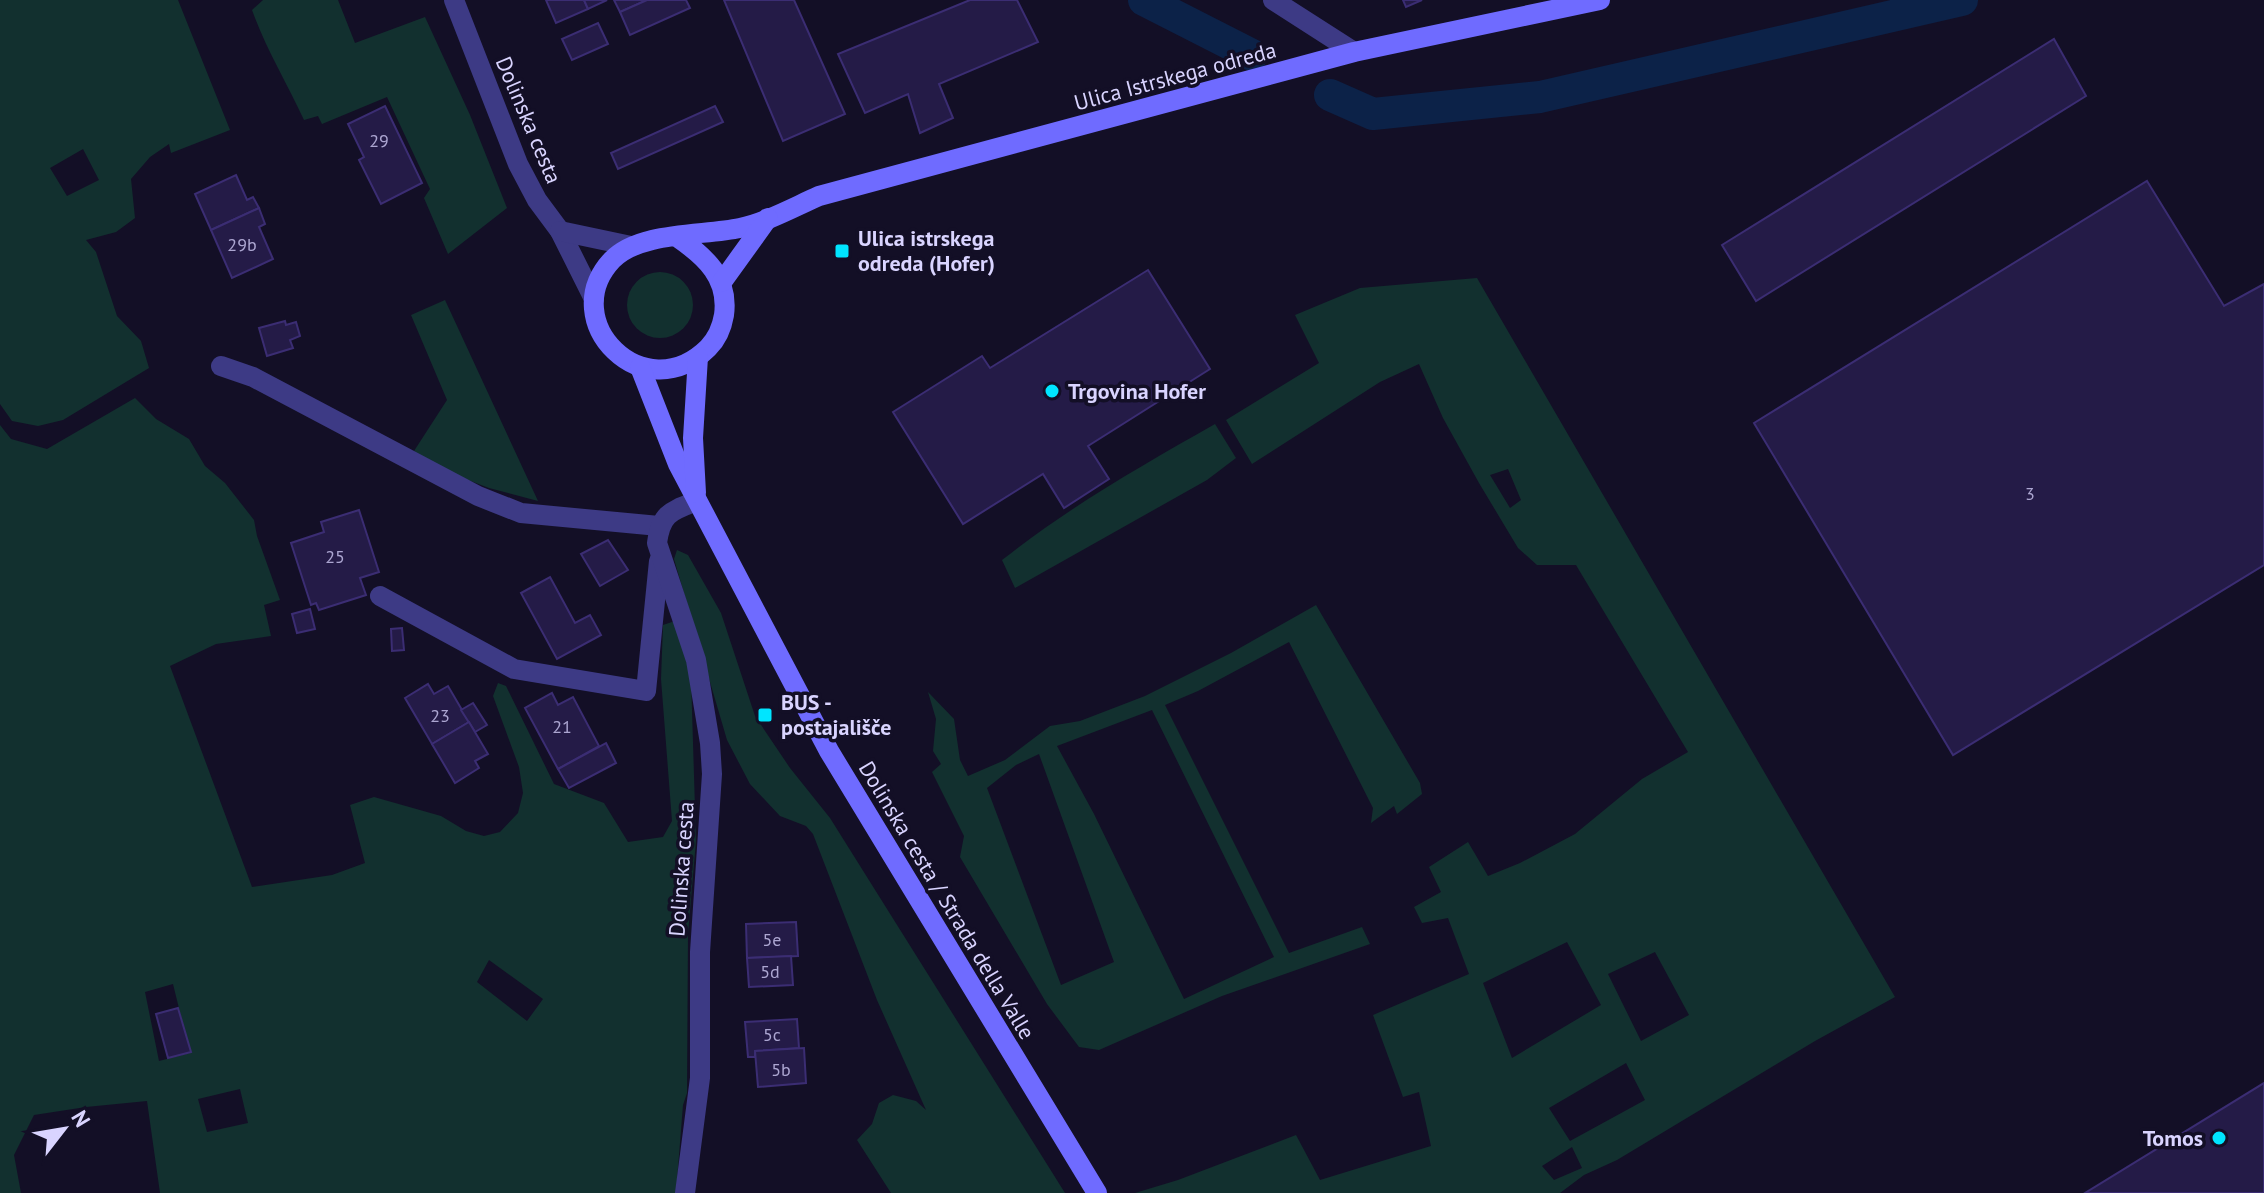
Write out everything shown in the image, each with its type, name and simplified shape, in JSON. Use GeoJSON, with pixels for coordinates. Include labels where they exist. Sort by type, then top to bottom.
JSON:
{"type":"FeatureCollection","features":[{"type":"Feature","properties":{"kind":"street","name":"Dolinska cesta"},"geometry":{"type":"LineString","coordinates":[[454,0],[518,164],[537,200],[560,231]]}},
{"type":"Feature","properties":{"kind":"street"},"geometry":{"type":"LineString","coordinates":[[1273,0],[1354,52]]}},
{"type":"Feature","properties":{"kind":"street","name":"Ulica Istrskega odreda"},"geometry":{"type":"LineString","coordinates":[[768,218],[819,196],[1354,52],[1600,0]]}},
{"type":"Feature","properties":{"kind":"street"},"geometry":{"type":"LineString","coordinates":[[677,237],[712,265],[722,282],[725,304],[722,324],[713,343],[681,367],[660,371],[640,367],[622,358],[606,342],[596,322],[594,299],[600,277],[613,259],[631,246],[653,240],[743,227],[768,218]]}},
{"type":"Feature","properties":{"kind":"street"},"geometry":{"type":"LineString","coordinates":[[722,282],[768,218]]}},
{"type":"Feature","properties":{"kind":"street"},"geometry":{"type":"LineString","coordinates":[[560,231],[631,246]]}},
{"type":"Feature","properties":{"kind":"street"},"geometry":{"type":"LineString","coordinates":[[560,231],[594,299]]}},
{"type":"Feature","properties":{"kind":"street","name":"Dolinska cesta / Strada della Valle"},"geometry":{"type":"LineString","coordinates":[[697,501],[693,438],[698,357]]}},
{"type":"Feature","properties":{"kind":"street"},"geometry":{"type":"LineString","coordinates":[[221,366],[253,377],[455,484],[521,513],[659,526],[667,514],[697,501]]}},
{"type":"Feature","properties":{"kind":"street","name":"Dolinska cesta / Strada della Valle"},"geometry":{"type":"LineString","coordinates":[[640,367],[664,432],[697,501],[829,751],[1097,1193]]}},
{"type":"Feature","properties":{"kind":"street","name":"Dolinska cesta"},"geometry":{"type":"LineString","coordinates":[[380,596],[514,669],[646,691],[659,526]]}},
{"type":"Feature","properties":{"kind":"street","name":"Dolinska cesta"},"geometry":{"type":"LineString","coordinates":[[659,555],[696,660],[712,774],[700,952],[700,1078],[685,1193]]}},
{"type":"Feature","properties":{"kind":"green space"},"geometry":{"type":"Polygon","coordinates":[[[0,0],[178,0],[230,130],[171,153],[169,144],[150,157],[131,179],[135,218],[116,232],[86,240],[96,252],[117,316],[141,341],[149,368],[63,420],[38,426],[12,421],[0,404],[0,0]],[[83,149],[50,168],[67,196],[99,180],[83,149]]]}},
{"type":"Feature","properties":{"kind":"green space"},"geometry":{"type":"Polygon","coordinates":[[[263,0],[338,0],[355,43],[425,17],[470,115],[507,208],[448,254],[424,198],[430,189],[387,97],[322,124],[318,116],[304,120],[252,10],[263,0]]]}},
{"type":"Feature","properties":{"kind":"green space"},"geometry":{"type":"Polygon","coordinates":[[[653,272],[667,272],[679,277],[688,286],[693,305],[691,318],[684,329],[667,338],[653,338],[641,333],[632,324],[627,312],[627,298],[632,286],[641,277],[653,272]]]}},
{"type":"Feature","properties":{"kind":"green space"},"geometry":{"type":"Polygon","coordinates":[[[1477,278],[1895,997],[1815,1041],[1617,1160],[1584,1175],[1560,1193],[1135,1193],[1296,1135],[1320,1180],[1431,1146],[1419,1092],[1403,1097],[1373,1015],[1469,974],[1448,918],[1422,923],[1414,907],[1441,892],[1429,867],[1468,842],[1488,876],[1520,863],[1575,834],[1642,779],[1688,752],[1576,565],[1537,565],[1518,548],[1443,418],[1419,364],[1380,382],[1252,464],[1226,420],[1319,363],[1295,315],[1360,288],[1477,278]],[[1508,469],[1490,475],[1510,508],[1521,500],[1508,469]],[[1567,942],[1483,983],[1512,1058],[1601,1005],[1567,942]],[[1655,952],[1608,974],[1641,1041],[1689,1015],[1655,952]],[[1626,1063],[1549,1108],[1570,1141],[1645,1100],[1626,1063]],[[1572,1147],[1542,1166],[1554,1180],[1582,1168],[1572,1147]]]}},
{"type":"Feature","properties":{"kind":"green space"},"geometry":{"type":"Polygon","coordinates":[[[445,300],[538,501],[489,488],[447,472],[414,451],[447,400],[411,315],[445,300]]]}},
{"type":"Feature","properties":{"kind":"green space"},"geometry":{"type":"Polygon","coordinates":[[[135,398],[156,419],[189,439],[205,466],[225,483],[254,520],[280,600],[264,605],[271,636],[216,644],[170,666],[252,887],[332,875],[365,863],[350,805],[374,797],[441,816],[466,831],[484,836],[500,832],[518,813],[523,793],[519,767],[493,696],[498,683],[506,686],[554,784],[604,803],[628,842],[663,837],[672,821],[661,679],[663,625],[675,621],[691,677],[696,841],[688,934],[687,1093],[683,1105],[676,1193],[160,1193],[147,1101],[34,1115],[14,1155],[21,1193],[0,1193],[0,425],[11,439],[47,449],[135,398]],[[489,960],[477,982],[527,1021],[543,999],[489,960]],[[173,984],[145,992],[159,1061],[190,1053],[173,984]],[[240,1089],[198,1099],[207,1132],[248,1123],[240,1089]]]}},
{"type":"Feature","properties":{"kind":"green space"},"geometry":{"type":"Polygon","coordinates":[[[1215,424],[1236,458],[1207,480],[1015,588],[1002,560],[1079,505],[1215,424]]]}},
{"type":"Feature","properties":{"kind":"green space"},"geometry":{"type":"Polygon","coordinates":[[[677,550],[688,555],[721,613],[755,716],[790,768],[830,818],[1065,1193],[891,1193],[857,1140],[872,1124],[879,1103],[893,1095],[916,1101],[926,1110],[877,1000],[813,834],[806,826],[780,816],[750,784],[727,740],[674,559],[677,550]]]}},
{"type":"Feature","properties":{"kind":"green space"},"geometry":{"type":"Polygon","coordinates":[[[1316,605],[1420,783],[1422,794],[1397,814],[1394,806],[1371,823],[1373,808],[1289,642],[1198,691],[1165,705],[1289,953],[1362,927],[1370,944],[1222,996],[1099,1050],[1079,1047],[1047,1004],[960,857],[964,836],[932,772],[941,764],[933,751],[936,719],[928,692],[954,719],[960,760],[968,776],[1005,760],[1050,726],[1080,721],[1145,696],[1231,653],[1316,605]],[[1152,710],[1057,746],[1094,814],[1184,999],[1274,957],[1152,710]],[[1039,754],[1016,765],[987,788],[1061,985],[1114,962],[1039,754]]]}},
{"type":"Feature","properties":{"kind":"building"},"geometry":{"type":"Polygon","coordinates":[[[546,0],[584,0],[588,9],[556,23],[546,0]]]}},
{"type":"Feature","properties":{"kind":"building"},"geometry":{"type":"Polygon","coordinates":[[[584,0],[607,0],[588,9],[584,0]]]}},
{"type":"Feature","properties":{"kind":"building"},"geometry":{"type":"Polygon","coordinates":[[[614,0],[647,0],[620,12],[614,0]]]}},
{"type":"Feature","properties":{"kind":"building"},"geometry":{"type":"Polygon","coordinates":[[[647,0],[686,0],[690,8],[630,35],[620,12],[647,0]]]}},
{"type":"Feature","properties":{"kind":"building"},"geometry":{"type":"Polygon","coordinates":[[[724,0],[794,0],[845,114],[783,141],[724,0]]]}},
{"type":"Feature","properties":{"kind":"building"},"geometry":{"type":"Polygon","coordinates":[[[970,0],[1017,0],[1038,42],[939,84],[953,118],[920,133],[908,94],[865,113],[838,54],[970,0]]]}},
{"type":"Feature","properties":{"kind":"building"},"geometry":{"type":"Polygon","coordinates":[[[1403,0],[1422,0],[1406,7],[1403,0]]]}},
{"type":"Feature","properties":{"kind":"building"},"geometry":{"type":"Polygon","coordinates":[[[598,23],[608,44],[572,60],[562,39],[598,23]]]}},
{"type":"Feature","properties":{"kind":"building"},"geometry":{"type":"Polygon","coordinates":[[[2054,39],[2086,96],[1756,301],[1722,245],[2054,39]]]}},
{"type":"Feature","properties":{"kind":"building"},"geometry":{"type":"Polygon","coordinates":[[[385,106],[422,183],[381,204],[359,160],[364,157],[348,124],[385,106]]]}},
{"type":"Feature","properties":{"kind":"building"},"geometry":{"type":"Polygon","coordinates":[[[715,106],[723,122],[618,169],[611,153],[715,106]]]}},
{"type":"Feature","properties":{"kind":"building"},"geometry":{"type":"Polygon","coordinates":[[[236,175],[247,200],[253,197],[259,208],[211,230],[195,194],[236,175]]]}},
{"type":"Feature","properties":{"kind":"building"},"geometry":{"type":"Polygon","coordinates":[[[2147,181],[2224,306],[2264,284],[2264,565],[1953,755],[1754,423],[2147,181]]]}},
{"type":"Feature","properties":{"kind":"building"},"geometry":{"type":"Polygon","coordinates":[[[259,208],[265,224],[259,227],[273,259],[232,278],[211,230],[259,208]]]}},
{"type":"Feature","properties":{"kind":"building","name":"Trgovina Hofer"},"geometry":{"type":"Polygon","coordinates":[[[1148,270],[1210,369],[1088,446],[1109,479],[1064,508],[1043,474],[963,524],[893,412],[982,356],[990,368],[1148,270]]]}},
{"type":"Feature","properties":{"kind":"building"},"geometry":{"type":"Polygon","coordinates":[[[285,321],[286,325],[296,322],[300,336],[290,340],[293,348],[267,356],[259,328],[285,321]]]}},
{"type":"Feature","properties":{"kind":"building"},"geometry":{"type":"Polygon","coordinates":[[[359,510],[379,572],[360,578],[366,595],[319,610],[316,603],[311,605],[291,543],[324,532],[321,522],[359,510]]]}},
{"type":"Feature","properties":{"kind":"building"},"geometry":{"type":"Polygon","coordinates":[[[608,540],[628,570],[600,586],[581,554],[608,540]]]}},
{"type":"Feature","properties":{"kind":"building"},"geometry":{"type":"Polygon","coordinates":[[[550,577],[575,623],[590,615],[601,635],[557,659],[521,593],[550,577]]]}},
{"type":"Feature","properties":{"kind":"building"},"geometry":{"type":"Polygon","coordinates":[[[310,609],[315,629],[297,633],[292,614],[310,609]]]}},
{"type":"Feature","properties":{"kind":"building"},"geometry":{"type":"Polygon","coordinates":[[[402,628],[404,650],[392,651],[391,629],[402,628]]]}},
{"type":"Feature","properties":{"kind":"building"},"geometry":{"type":"Polygon","coordinates":[[[428,684],[434,694],[448,686],[469,722],[432,744],[405,698],[428,684]]]}},
{"type":"Feature","properties":{"kind":"building"},"geometry":{"type":"Polygon","coordinates":[[[552,693],[558,705],[573,697],[599,746],[558,769],[525,708],[552,693]]]}},
{"type":"Feature","properties":{"kind":"building"},"geometry":{"type":"Polygon","coordinates":[[[473,703],[487,725],[475,732],[461,710],[473,703]]]}},
{"type":"Feature","properties":{"kind":"building"},"geometry":{"type":"Polygon","coordinates":[[[469,722],[488,754],[475,761],[479,768],[455,783],[432,744],[469,722]]]}},
{"type":"Feature","properties":{"kind":"building"},"geometry":{"type":"Polygon","coordinates":[[[606,743],[616,763],[569,788],[558,769],[606,743]]]}},
{"type":"Feature","properties":{"kind":"building"},"geometry":{"type":"Polygon","coordinates":[[[796,922],[798,956],[747,958],[746,924],[796,922]]]}},
{"type":"Feature","properties":{"kind":"building"},"geometry":{"type":"Polygon","coordinates":[[[791,956],[793,985],[749,987],[747,958],[791,956]]]}},
{"type":"Feature","properties":{"kind":"building"},"geometry":{"type":"Polygon","coordinates":[[[178,1008],[191,1052],[168,1058],[156,1014],[178,1008]]]}},
{"type":"Feature","properties":{"kind":"building"},"geometry":{"type":"Polygon","coordinates":[[[797,1019],[799,1048],[755,1051],[755,1057],[748,1057],[745,1022],[797,1019]]]}},
{"type":"Feature","properties":{"kind":"building"},"geometry":{"type":"Polygon","coordinates":[[[804,1048],[806,1083],[758,1087],[755,1051],[804,1048]]]}},
{"type":"Feature","properties":{"kind":"building","name":"Tomos"},"geometry":{"type":"Polygon","coordinates":[[[2264,1083],[2264,1193],[2085,1193],[2264,1083]]]}},
{"type":"Feature","properties":{"kind":"waterway"},"geometry":{"type":"LineString","coordinates":[[1144,0],[1252,55]]}},
{"type":"Feature","properties":{"kind":"waterway"},"geometry":{"type":"LineString","coordinates":[[1330,95],[1373,114],[1540,97],[1962,0]]}},
{"type":"Feature","properties":{"kind":"place","name":"Ulica istrskega odreda (Hofer)"},"geometry":{"type":"Point","coordinates":[842,251]}},
{"type":"Feature","properties":{"kind":"place","name":"Trgovina Hofer"},"geometry":{"type":"Point","coordinates":[1052,391]}},
{"type":"Feature","properties":{"kind":"place","name":"BUS - postajališče"},"geometry":{"type":"Point","coordinates":[765,715]}},
{"type":"Feature","properties":{"kind":"place","name":"Tomos"},"geometry":{"type":"Point","coordinates":[2219,1138]}}]}
